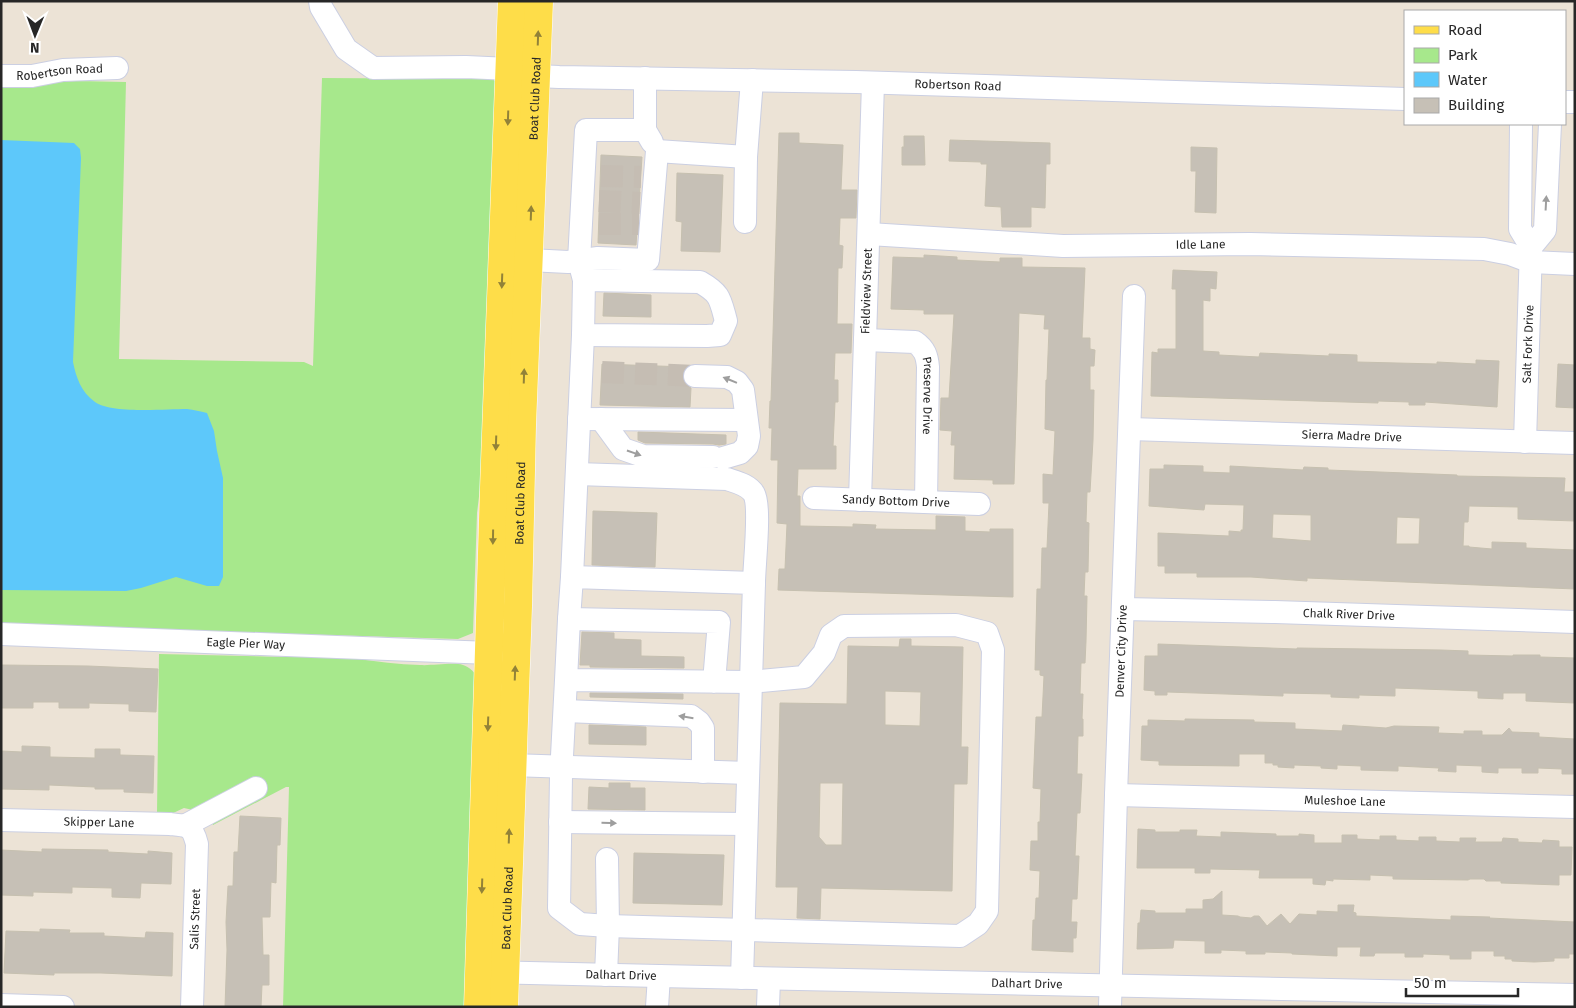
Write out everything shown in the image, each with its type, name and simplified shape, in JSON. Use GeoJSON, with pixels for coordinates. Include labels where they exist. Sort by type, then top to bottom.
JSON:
{"type":"FeatureCollection","features":[{"type":"Feature","properties":{"kind":"main road","name":"Boat Club Road"},"geometry":{"type":"LineString","coordinates":[[504,1007],[492,972],[490,653],[494,488],[511,69],[512,1]]}},
{"type":"Feature","properties":{"kind":"main road","name":"Boat Club Road"},"geometry":{"type":"LineString","coordinates":[[478,1007],[492,972],[511,765],[539,1]]}},
{"type":"Feature","properties":{"kind":"street","name":"Robertson Road"},"geometry":{"type":"LineString","coordinates":[[320,1],[321,7],[346,49],[373,68],[466,67],[511,69],[537,76],[873,82],[1404,99]]}},
{"type":"Feature","properties":{"kind":"street","name":"Robertson Road"},"geometry":{"type":"LineString","coordinates":[[1,76],[32,76],[63,70],[117,68]]}},
{"type":"Feature","properties":{"kind":"street"},"geometry":{"type":"LineString","coordinates":[[581,270],[598,258],[648,260],[646,214],[648,177],[657,150],[645,130],[645,78]]}},
{"type":"Feature","properties":{"kind":"street"},"geometry":{"type":"LineString","coordinates":[[744,222],[746,157],[752,80]]}},
{"type":"Feature","properties":{"kind":"street","name":"Fieldview Street"},"geometry":{"type":"LineString","coordinates":[[860,500],[873,82]]}},
{"type":"Feature","properties":{"kind":"street","name":"Salt Fork Drive"},"geometry":{"type":"LineString","coordinates":[[1521,125],[1520,229],[1531,255],[1525,442]]}},
{"type":"Feature","properties":{"kind":"street"},"geometry":{"type":"LineString","coordinates":[[1531,255],[1545,230],[1550,125]]}},
{"type":"Feature","properties":{"kind":"street"},"geometry":{"type":"LineString","coordinates":[[566,680],[750,682],[804,677],[824,653],[831,635],[844,626],[956,625],[987,633],[993,650],[987,911],[978,924],[960,936],[608,926],[580,924],[559,908],[560,822],[568,619],[572,578],[579,419],[592,372],[583,335],[581,270],[590,223],[592,176],[586,130],[645,130]]}},
{"type":"Feature","properties":{"kind":"street"},"geometry":{"type":"LineString","coordinates":[[657,150],[746,157]]}},
{"type":"Feature","properties":{"kind":"street","name":"Idle Lane"},"geometry":{"type":"LineString","coordinates":[[869,234],[1063,246],[1250,244],[1484,249],[1510,254],[1531,255],[1575,264]]}},
{"type":"Feature","properties":{"kind":"street"},"geometry":{"type":"LineString","coordinates":[[529,260],[568,262],[581,270],[700,282],[714,290],[720,301],[726,321],[720,335],[583,335]]}},
{"type":"Feature","properties":{"kind":"street","name":"Denver City Drive"},"geometry":{"type":"LineString","coordinates":[[1111,996],[1116,794],[1134,296]]}},
{"type":"Feature","properties":{"kind":"street","name":"Preserve Drive"},"geometry":{"type":"LineString","coordinates":[[865,340],[915,342],[922,347],[927,356],[926,502]]}},
{"type":"Feature","properties":{"kind":"street"},"geometry":{"type":"LineString","coordinates":[[601,419],[623,449],[643,456],[718,457],[740,453],[747,446],[749,436],[744,390],[737,382],[727,377],[695,376]]}},
{"type":"Feature","properties":{"kind":"street"},"geometry":{"type":"LineString","coordinates":[[579,419],[746,420]]}},
{"type":"Feature","properties":{"kind":"street","name":"Sierra Madre Drive"},"geometry":{"type":"LineString","coordinates":[[1130,429],[1575,443]]}},
{"type":"Feature","properties":{"kind":"street"},"geometry":{"type":"LineString","coordinates":[[576,474],[727,479],[744,485],[754,494],[757,508],[742,978]]}},
{"type":"Feature","properties":{"kind":"street","name":"Sandy Bottom Drive"},"geometry":{"type":"LineString","coordinates":[[814,498],[979,504]]}},
{"type":"Feature","properties":{"kind":"street"},"geometry":{"type":"LineString","coordinates":[[572,578],[754,583]]}},
{"type":"Feature","properties":{"kind":"street","name":"Chalk River Drive"},"geometry":{"type":"LineString","coordinates":[[1123,609],[1575,622]]}},
{"type":"Feature","properties":{"kind":"street"},"geometry":{"type":"LineString","coordinates":[[568,619],[719,622],[714,682]]}},
{"type":"Feature","properties":{"kind":"street","name":"Eagle Pier Way"},"geometry":{"type":"LineString","coordinates":[[1,634],[490,653]]}},
{"type":"Feature","properties":{"kind":"street"},"geometry":{"type":"LineString","coordinates":[[565,711],[691,716],[703,728],[703,772]]}},
{"type":"Feature","properties":{"kind":"street"},"geometry":{"type":"LineString","coordinates":[[511,765],[748,773]]}},
{"type":"Feature","properties":{"kind":"street"},"geometry":{"type":"LineString","coordinates":[[190,829],[256,788]]}},
{"type":"Feature","properties":{"kind":"street","name":"Muleshoe Lane"},"geometry":{"type":"LineString","coordinates":[[1116,794],[1575,807]]}},
{"type":"Feature","properties":{"kind":"street","name":"Skipper Lane"},"geometry":{"type":"LineString","coordinates":[[1,820],[190,829]]}},
{"type":"Feature","properties":{"kind":"street"},"geometry":{"type":"LineString","coordinates":[[560,822],[746,824]]}},
{"type":"Feature","properties":{"kind":"street","name":"Salis Street"},"geometry":{"type":"LineString","coordinates":[[190,829],[197,844],[192,1007]]}},
{"type":"Feature","properties":{"kind":"street"},"geometry":{"type":"LineString","coordinates":[[606,975],[608,926],[607,859]]}},
{"type":"Feature","properties":{"kind":"street","name":"Dalhart Drive"},"geometry":{"type":"LineString","coordinates":[[492,972],[769,979],[1111,996],[1494,1000],[1575,995]]}},
{"type":"Feature","properties":{"kind":"street"},"geometry":{"type":"LineString","coordinates":[[657,1007],[659,976]]}},
{"type":"Feature","properties":{"kind":"street"},"geometry":{"type":"LineString","coordinates":[[768,1007],[769,979]]}},
{"type":"Feature","properties":{"kind":"street"},"geometry":{"type":"LineString","coordinates":[[1,1005],[63,1007]]}},
{"type":"Feature","properties":{"kind":"green space"},"geometry":{"type":"Polygon","coordinates":[[[322,78],[493,79],[497,83],[487,431],[477,513],[473,633],[458,639],[1,625],[1,86],[76,81],[126,82],[119,359],[304,362],[313,366],[322,78]]]}},
{"type":"Feature","properties":{"kind":"green space"},"geometry":{"type":"Polygon","coordinates":[[[291,653],[307,653],[388,663],[459,664],[466,666],[474,672],[479,679],[469,1007],[283,1007],[289,787],[213,825],[210,818],[197,811],[184,808],[171,814],[157,813],[159,654],[289,657],[291,653]]]}},
{"type":"Feature","properties":{"kind":"water"},"geometry":{"type":"Polygon","coordinates":[[[1,140],[74,143],[80,149],[73,362],[76,373],[86,394],[103,406],[153,410],[187,409],[207,413],[214,431],[223,478],[223,577],[219,586],[207,586],[176,577],[126,591],[1,590],[1,140]]]}},
{"type":"Feature","properties":{"kind":"building"},"geometry":{"type":"Polygon","coordinates":[[[779,133],[799,133],[799,143],[843,145],[841,190],[857,190],[856,218],[840,218],[839,245],[843,246],[842,268],[838,268],[837,324],[852,324],[851,353],[835,353],[834,380],[838,380],[838,402],[835,402],[833,446],[836,446],[836,469],[798,469],[797,496],[800,496],[800,526],[853,527],[853,524],[876,525],[875,529],[936,530],[936,516],[965,517],[965,531],[990,532],[990,529],[1013,529],[1013,597],[778,590],[779,569],[785,569],[787,524],[777,523],[778,460],[771,460],[772,428],[769,428],[779,133]]]}},
{"type":"Feature","properties":{"kind":"building"},"geometry":{"type":"Polygon","coordinates":[[[904,136],[924,136],[925,165],[902,165],[904,136]]]}},
{"type":"Feature","properties":{"kind":"building"},"geometry":{"type":"Polygon","coordinates":[[[950,140],[1050,143],[1050,164],[1046,164],[1045,208],[1031,207],[1031,227],[1002,227],[1001,207],[985,206],[987,164],[981,164],[981,162],[949,161],[950,140]]]}},
{"type":"Feature","properties":{"kind":"building"},"geometry":{"type":"Polygon","coordinates":[[[1191,147],[1217,148],[1216,213],[1195,212],[1196,171],[1191,171],[1191,147]]]}},
{"type":"Feature","properties":{"kind":"building"},"geometry":{"type":"Polygon","coordinates":[[[601,155],[642,157],[636,245],[598,243],[601,155]]]}},
{"type":"Feature","properties":{"kind":"building"},"geometry":{"type":"Polygon","coordinates":[[[677,173],[723,175],[720,252],[681,251],[682,222],[676,221],[677,173]]]}},
{"type":"Feature","properties":{"kind":"building"},"geometry":{"type":"Polygon","coordinates":[[[924,255],[957,257],[957,260],[1000,262],[1000,258],[1022,258],[1022,267],[1085,268],[1082,338],[1090,338],[1090,349],[1095,350],[1094,366],[1090,366],[1090,390],[1094,390],[1093,440],[1090,492],[1087,492],[1086,522],[1089,523],[1088,572],[1085,572],[1084,596],[1087,596],[1086,641],[1085,663],[1081,663],[1080,694],[1083,694],[1083,736],[1078,736],[1077,774],[1082,774],[1080,813],[1077,813],[1075,856],[1079,856],[1077,899],[1072,899],[1071,922],[1077,922],[1076,938],[1073,938],[1073,952],[1032,950],[1033,920],[1035,920],[1036,898],[1039,898],[1040,871],[1030,870],[1031,841],[1038,841],[1038,822],[1040,822],[1041,789],[1033,788],[1036,717],[1042,717],[1044,676],[1040,675],[1040,670],[1035,670],[1037,589],[1041,589],[1042,548],[1047,548],[1049,503],[1043,503],[1043,474],[1053,475],[1055,431],[1045,429],[1049,329],[1044,329],[1045,315],[1019,313],[1014,484],[993,484],[993,480],[954,479],[955,445],[951,445],[952,431],[940,430],[941,398],[949,398],[954,314],[924,314],[924,310],[891,309],[893,257],[924,258],[924,255]]]}},
{"type":"Feature","properties":{"kind":"building"},"geometry":{"type":"Polygon","coordinates":[[[1173,270],[1217,272],[1216,289],[1210,288],[1210,301],[1203,300],[1203,351],[1219,352],[1219,355],[1259,357],[1260,353],[1329,356],[1329,354],[1357,355],[1357,362],[1476,364],[1476,360],[1499,361],[1497,407],[1425,402],[1425,405],[1409,405],[1409,402],[1378,401],[1378,403],[1151,396],[1152,352],[1158,353],[1158,349],[1176,349],[1176,289],[1172,289],[1173,270]]]}},
{"type":"Feature","properties":{"kind":"building"},"geometry":{"type":"Polygon","coordinates":[[[604,293],[651,295],[651,317],[603,316],[604,293]]]}},
{"type":"Feature","properties":{"kind":"building"},"geometry":{"type":"Polygon","coordinates":[[[602,364],[686,367],[682,376],[684,383],[691,388],[690,407],[600,405],[602,364]]]}},
{"type":"Feature","properties":{"kind":"building"},"geometry":{"type":"Polygon","coordinates":[[[1558,364],[1575,365],[1575,408],[1556,407],[1558,364]]]}},
{"type":"Feature","properties":{"kind":"building"},"geometry":{"type":"Polygon","coordinates":[[[638,432],[726,435],[726,444],[645,443],[638,440],[638,432]]]}},
{"type":"Feature","properties":{"kind":"building"},"geometry":{"type":"Polygon","coordinates":[[[1164,465],[1203,466],[1203,472],[1230,473],[1230,466],[1303,470],[1304,467],[1328,468],[1328,470],[1457,476],[1565,478],[1564,492],[1575,492],[1575,521],[1518,519],[1518,507],[1469,506],[1468,522],[1464,522],[1463,546],[1492,549],[1492,542],[1526,543],[1526,548],[1575,550],[1575,589],[1307,578],[1307,581],[1251,577],[1197,577],[1197,573],[1165,573],[1165,566],[1158,566],[1158,533],[1229,536],[1229,531],[1241,532],[1243,530],[1244,505],[1205,504],[1204,510],[1149,506],[1150,469],[1164,469],[1164,465]],[[1273,514],[1272,538],[1311,541],[1311,515],[1273,514]],[[1397,517],[1396,544],[1419,544],[1420,518],[1397,517]]]}},
{"type":"Feature","properties":{"kind":"building"},"geometry":{"type":"Polygon","coordinates":[[[593,511],[657,513],[655,567],[592,565],[593,511]]]}},
{"type":"Feature","properties":{"kind":"building"},"geometry":{"type":"Polygon","coordinates":[[[582,632],[614,633],[614,639],[641,640],[641,656],[684,657],[684,668],[590,667],[590,665],[580,665],[582,632]]]}},
{"type":"Feature","properties":{"kind":"building"},"geometry":{"type":"Polygon","coordinates":[[[900,639],[911,639],[911,646],[963,647],[961,747],[968,747],[967,784],[954,784],[952,891],[821,888],[820,919],[797,918],[798,887],[776,887],[780,703],[847,704],[848,646],[899,647],[900,639]],[[885,691],[885,725],[920,726],[921,692],[885,691]],[[820,783],[819,837],[826,845],[842,845],[843,783],[820,783]]]}},
{"type":"Feature","properties":{"kind":"building"},"geometry":{"type":"Polygon","coordinates":[[[1158,644],[1297,649],[1441,650],[1468,651],[1468,655],[1540,655],[1540,657],[1575,658],[1575,703],[1526,701],[1526,693],[1503,693],[1503,699],[1478,698],[1478,691],[1395,688],[1395,696],[1359,695],[1359,698],[1331,697],[1331,694],[1283,693],[1283,696],[1167,692],[1167,695],[1155,695],[1155,691],[1144,690],[1145,656],[1158,656],[1158,644]]]}},
{"type":"Feature","properties":{"kind":"building"},"geometry":{"type":"Polygon","coordinates":[[[1,665],[158,669],[156,712],[129,711],[129,704],[89,703],[89,708],[59,708],[59,702],[33,702],[33,708],[1,708],[1,665]]]}},
{"type":"Feature","properties":{"kind":"building"},"geometry":{"type":"Polygon","coordinates":[[[590,693],[683,694],[683,699],[590,697],[590,693]]]}},
{"type":"Feature","properties":{"kind":"building"},"geometry":{"type":"Polygon","coordinates":[[[1185,719],[1254,720],[1254,722],[1295,723],[1295,729],[1342,731],[1343,725],[1386,728],[1394,726],[1439,727],[1438,733],[1464,734],[1464,731],[1482,731],[1482,735],[1502,735],[1509,728],[1512,732],[1539,733],[1539,737],[1575,739],[1575,774],[1562,774],[1562,769],[1538,768],[1538,773],[1522,773],[1522,768],[1498,768],[1498,773],[1482,772],[1482,766],[1456,765],[1456,772],[1438,771],[1439,768],[1398,766],[1398,771],[1361,770],[1361,766],[1337,765],[1337,769],[1321,768],[1321,766],[1294,765],[1294,768],[1278,767],[1278,765],[1273,765],[1273,763],[1265,763],[1265,754],[1239,754],[1239,766],[1159,765],[1159,761],[1141,760],[1142,726],[1148,726],[1148,720],[1185,721],[1185,719]]]}},
{"type":"Feature","properties":{"kind":"building"},"geometry":{"type":"Polygon","coordinates":[[[589,725],[646,727],[646,745],[589,744],[589,725]]]}},
{"type":"Feature","properties":{"kind":"building"},"geometry":{"type":"Polygon","coordinates":[[[22,746],[50,747],[50,757],[95,758],[95,749],[120,749],[120,755],[154,756],[153,793],[124,792],[124,789],[95,789],[95,787],[49,785],[49,790],[1,789],[1,751],[22,752],[22,746]]]}},
{"type":"Feature","properties":{"kind":"building"},"geometry":{"type":"Polygon","coordinates":[[[609,783],[630,783],[630,788],[645,788],[645,810],[588,809],[589,787],[609,788],[609,783]]]}},
{"type":"Feature","properties":{"kind":"building"},"geometry":{"type":"Polygon","coordinates":[[[240,816],[281,818],[280,845],[277,845],[276,883],[271,882],[270,917],[262,917],[263,955],[269,955],[269,985],[262,985],[261,1007],[225,1007],[228,886],[233,886],[234,852],[238,852],[240,816]]]}},
{"type":"Feature","properties":{"kind":"building"},"geometry":{"type":"Polygon","coordinates":[[[1138,829],[1155,830],[1155,832],[1197,830],[1196,836],[1221,837],[1221,832],[1276,834],[1276,836],[1314,835],[1314,843],[1342,843],[1342,835],[1357,835],[1357,839],[1380,840],[1380,836],[1396,836],[1396,840],[1419,841],[1419,837],[1436,837],[1436,841],[1460,842],[1460,838],[1476,838],[1475,842],[1502,842],[1503,838],[1518,839],[1518,842],[1542,843],[1543,840],[1559,841],[1559,847],[1572,847],[1571,875],[1559,875],[1559,885],[1501,883],[1501,881],[1486,881],[1484,879],[1393,879],[1393,876],[1370,875],[1370,880],[1333,879],[1333,881],[1326,880],[1325,885],[1313,884],[1313,878],[1259,878],[1260,870],[1210,869],[1210,873],[1195,873],[1195,868],[1137,868],[1138,829]]]}},
{"type":"Feature","properties":{"kind":"building"},"geometry":{"type":"Polygon","coordinates":[[[42,849],[108,850],[108,852],[148,854],[148,851],[172,853],[171,884],[141,883],[140,898],[112,897],[112,888],[72,887],[72,893],[33,892],[33,896],[1,895],[1,850],[42,852],[42,849]]]}},
{"type":"Feature","properties":{"kind":"building"},"geometry":{"type":"Polygon","coordinates":[[[634,853],[724,855],[722,905],[633,903],[634,853]]]}},
{"type":"Feature","properties":{"kind":"building"},"geometry":{"type":"Polygon","coordinates":[[[1222,891],[1222,915],[1251,918],[1259,916],[1267,926],[1281,914],[1290,924],[1299,914],[1317,915],[1317,911],[1338,912],[1338,905],[1354,905],[1353,912],[1356,913],[1356,916],[1451,920],[1451,916],[1490,917],[1575,922],[1575,949],[1574,954],[1569,954],[1569,958],[1554,958],[1554,961],[1534,962],[1512,961],[1512,959],[1505,959],[1505,956],[1494,956],[1494,951],[1471,951],[1471,959],[1450,959],[1450,955],[1423,954],[1423,957],[1405,957],[1405,953],[1375,953],[1374,956],[1360,956],[1361,947],[1337,947],[1337,956],[1265,952],[1265,954],[1246,954],[1246,951],[1221,950],[1221,953],[1205,953],[1205,941],[1174,940],[1173,948],[1137,949],[1138,923],[1140,923],[1141,910],[1155,911],[1155,913],[1186,913],[1186,909],[1203,909],[1203,900],[1213,899],[1222,891]]]}},
{"type":"Feature","properties":{"kind":"building"},"geometry":{"type":"Polygon","coordinates":[[[40,929],[70,930],[69,933],[104,933],[104,936],[145,938],[146,932],[173,933],[172,976],[101,973],[54,973],[54,975],[4,973],[6,931],[40,932],[40,929]]]}},
{"type":"Feature","properties":{"kind":"tunnel"},"geometry":{"type":"LineString","coordinates":[[601,176],[641,177]]}},
{"type":"Feature","properties":{"kind":"tunnel"},"geometry":{"type":"LineString","coordinates":[[599,201],[640,203]]}},
{"type":"Feature","properties":{"kind":"tunnel"},"geometry":{"type":"LineString","coordinates":[[599,224],[639,224]]}},
{"type":"Feature","properties":{"kind":"tunnel"},"geometry":{"type":"LineString","coordinates":[[602,372],[695,376]]}}]}
